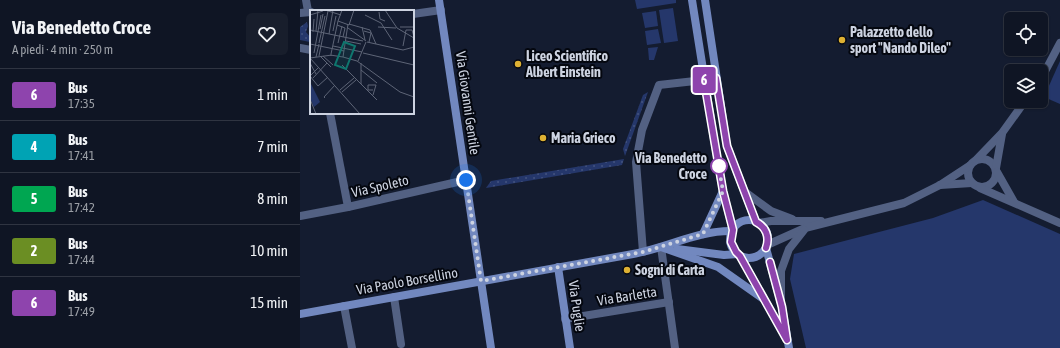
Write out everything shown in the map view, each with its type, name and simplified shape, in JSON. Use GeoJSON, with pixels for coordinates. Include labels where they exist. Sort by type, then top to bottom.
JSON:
{"type":"FeatureCollection","features":[{"type":"Feature","properties":{"kind":"street"},"geometry":{"type":"LineString","coordinates":[[306,0],[306,12]]}},
{"type":"Feature","properties":{"kind":"street","name":"Via Giovanni Gentile"},"geometry":{"type":"LineString","coordinates":[[439,0],[491,348]]}},
{"type":"Feature","properties":{"kind":"street"},"geometry":{"type":"LineString","coordinates":[[692,0],[723,191],[733,230],[731,242],[788,344]]}},
{"type":"Feature","properties":{"kind":"street"},"geometry":{"type":"LineString","coordinates":[[661,247],[724,255],[739,255],[752,258],[762,253],[766,247],[768,235],[757,223],[727,146],[705,0]]}},
{"type":"Feature","properties":{"kind":"street"},"geometry":{"type":"LineString","coordinates":[[414,14],[441,10]]}},
{"type":"Feature","properties":{"kind":"street"},"geometry":{"type":"LineString","coordinates":[[1048,66],[1060,43]]}},
{"type":"Feature","properties":{"kind":"street"},"geometry":{"type":"LineString","coordinates":[[300,48],[310,50]]}},
{"type":"Feature","properties":{"kind":"street"},"geometry":{"type":"LineString","coordinates":[[643,252],[636,162],[642,130],[659,86],[704,80]]}},
{"type":"Feature","properties":{"kind":"street"},"geometry":{"type":"LineString","coordinates":[[766,247],[805,228],[904,203],[940,185],[976,160],[1002,133],[1020,108]]}},
{"type":"Feature","properties":{"kind":"street"},"geometry":{"type":"LineString","coordinates":[[330,114],[348,207]]}},
{"type":"Feature","properties":{"kind":"street"},"geometry":{"type":"LineString","coordinates":[[980,188],[992,184],[996,170],[1002,133]]}},
{"type":"Feature","properties":{"kind":"street"},"geometry":{"type":"LineString","coordinates":[[976,160],[985,159],[990,161],[1014,202]]}},
{"type":"Feature","properties":{"kind":"street"},"geometry":{"type":"LineString","coordinates":[[969,166],[968,175],[972,183],[980,188],[1060,223]]}},
{"type":"Feature","properties":{"kind":"street","name":"Via Spoleto"},"geometry":{"type":"LineString","coordinates":[[300,216],[348,207],[466,180]]}},
{"type":"Feature","properties":{"kind":"street"},"geometry":{"type":"LineString","coordinates":[[940,185],[972,183]]}},
{"type":"Feature","properties":{"kind":"street"},"geometry":{"type":"LineString","coordinates":[[703,234],[723,191]]}},
{"type":"Feature","properties":{"kind":"street"},"geometry":{"type":"LineString","coordinates":[[746,192],[771,212],[796,220]]}},
{"type":"Feature","properties":{"kind":"street"},"geometry":{"type":"LineString","coordinates":[[733,230],[746,221],[757,223],[796,220],[830,221]]}},
{"type":"Feature","properties":{"kind":"street"},"geometry":{"type":"LineString","coordinates":[[782,307],[781,272],[789,249],[805,228]]}},
{"type":"Feature","properties":{"kind":"street","name":"Via Paolo Borsellino"},"geometry":{"type":"LineString","coordinates":[[300,314],[643,252],[719,230],[733,230]]}},
{"type":"Feature","properties":{"kind":"street"},"geometry":{"type":"LineString","coordinates":[[661,247],[718,267],[762,298]]}},
{"type":"Feature","properties":{"kind":"street"},"geometry":{"type":"LineString","coordinates":[[661,247],[675,348]]}},
{"type":"Feature","properties":{"kind":"street"},"geometry":{"type":"LineString","coordinates":[[766,247],[782,307],[788,344]]}},
{"type":"Feature","properties":{"kind":"street","name":"Via Puglie"},"geometry":{"type":"LineString","coordinates":[[558,267],[570,348]]}},
{"type":"Feature","properties":{"kind":"street"},"geometry":{"type":"LineString","coordinates":[[394,297],[401,344]]}},
{"type":"Feature","properties":{"kind":"street","name":"Via Barletta"},"geometry":{"type":"LineString","coordinates":[[565,319],[669,302]]}},
{"type":"Feature","properties":{"kind":"street"},"geometry":{"type":"LineString","coordinates":[[344,306],[352,348]]}},
{"type":"Feature","properties":{"kind":"shaded area"},"geometry":{"type":"Polygon","coordinates":[[[635,0],[676,0],[676,3],[637,9],[635,0]]]}},
{"type":"Feature","properties":{"kind":"shaded area"},"geometry":{"type":"Polygon","coordinates":[[[673,8],[678,41],[664,43],[659,10],[673,8]]]}},
{"type":"Feature","properties":{"kind":"shaded area"},"geometry":{"type":"Polygon","coordinates":[[[656,11],[658,26],[645,28],[642,13],[656,11]]]}},
{"type":"Feature","properties":{"kind":"shaded area"},"geometry":{"type":"Polygon","coordinates":[[[307,22],[308,26],[306,32],[310,37],[310,42],[300,40],[300,27],[307,22]]]}},
{"type":"Feature","properties":{"kind":"shaded area"},"geometry":{"type":"Polygon","coordinates":[[[658,29],[661,43],[647,45],[645,31],[658,29]]]}},
{"type":"Feature","properties":{"kind":"shaded area"},"geometry":{"type":"Polygon","coordinates":[[[658,47],[654,60],[649,60],[648,48],[658,47]]]}},
{"type":"Feature","properties":{"kind":"shaded area"},"geometry":{"type":"Polygon","coordinates":[[[1060,61],[1060,104],[1048,99],[1048,88],[1060,61]]]}},
{"type":"Feature","properties":{"kind":"shaded area"},"geometry":{"type":"Polygon","coordinates":[[[648,92],[625,156],[623,149],[643,95],[648,92]]]}},
{"type":"Feature","properties":{"kind":"shaded area"},"geometry":{"type":"Polygon","coordinates":[[[624,159],[622,165],[486,188],[491,181],[624,159]]]}},
{"type":"Feature","properties":{"kind":"shaded area"},"geometry":{"type":"Polygon","coordinates":[[[983,200],[1060,234],[1060,348],[806,348],[790,279],[794,254],[933,218],[983,200]]]}},
{"type":"Feature","properties":{"kind":"bus line","name":"6"},"geometry":{"type":"LineString","coordinates":[[766,248],[768,235],[763,226],[756,222],[746,192],[727,146],[716,78],[704,80],[723,191],[733,230],[731,236],[732,247],[740,256],[762,298],[787,340],[782,307],[770,262]]}},
{"type":"Feature","properties":{"kind":"place","name":"Palazzetto dello sport \"Nando Dileo\""},"geometry":{"type":"Point","coordinates":[842,40]}},
{"type":"Feature","properties":{"kind":"place","name":"Liceo Scientifico Albert Einstein"},"geometry":{"type":"Point","coordinates":[518,64]}},
{"type":"Feature","properties":{"kind":"place","name":"Maria Grieco"},"geometry":{"type":"Point","coordinates":[543,138]}},
{"type":"Feature","properties":{"kind":"place","name":"Via Benedetto Croce"},"geometry":{"type":"Point","coordinates":[719,166]}},
{"type":"Feature","properties":{"kind":"place","name":"Sogni di Carta"},"geometry":{"type":"Point","coordinates":[627,270]}},
{"type":"Feature","properties":{"kind":"route"},"geometry":{"type":"LineString","coordinates":[[466,180],[481,281],[643,252],[703,234],[723,191],[718,163],[719,166]]}}]}
